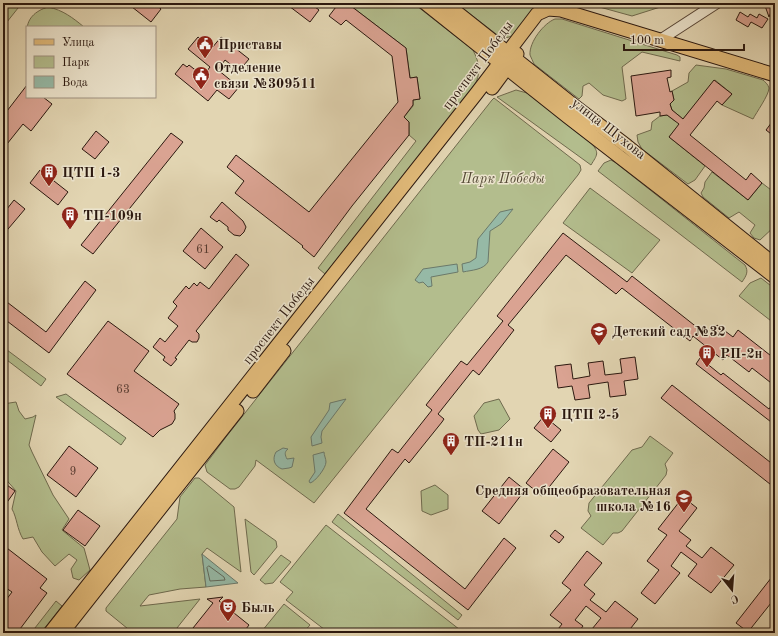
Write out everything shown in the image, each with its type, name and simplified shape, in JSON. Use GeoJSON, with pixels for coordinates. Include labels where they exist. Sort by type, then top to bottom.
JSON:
{"type":"FeatureCollection","features":[{"type":"Feature","properties":{"kind":"main road","name":"улица Шухова"},"geometry":{"type":"LineString","coordinates":[[425,3],[628,146],[775,265]]}},
{"type":"Feature","properties":{"kind":"main road","name":"улица Шухова"},"geometry":{"type":"LineString","coordinates":[[445,3],[507,60],[775,277]]}},
{"type":"Feature","properties":{"kind":"main road"},"geometry":{"type":"LineString","coordinates":[[547,3],[561,10],[775,75]]}},
{"type":"Feature","properties":{"kind":"main road","name":"проспект Победы"},"geometry":{"type":"LineString","coordinates":[[62,633],[473,112],[537,14],[548,9],[561,10]]}},
{"type":"Feature","properties":{"kind":"main road","name":"проспект Победы"},"geometry":{"type":"LineString","coordinates":[[50,633],[476,94],[507,60]]}},
{"type":"Feature","properties":{"kind":"main road"},"geometry":{"type":"LineString","coordinates":[[758,251],[760,266]]}},
{"type":"Feature","properties":{"kind":"street"},"geometry":{"type":"LineString","coordinates":[[660,40],[717,3]]}},
{"type":"Feature","properties":{"kind":"green space"},"geometry":{"type":"Polygon","coordinates":[[[9,3],[22,3],[3,27],[3,10],[9,3]]]}},
{"type":"Feature","properties":{"kind":"green space"},"geometry":{"type":"Polygon","coordinates":[[[347,3],[413,3],[473,50],[477,60],[479,73],[474,87],[325,274],[318,268],[416,141],[409,135],[409,122],[404,117],[413,106],[413,100],[420,99],[417,77],[410,78],[406,48],[347,3]]]}},
{"type":"Feature","properties":{"kind":"green space"},"geometry":{"type":"Polygon","coordinates":[[[456,3],[534,3],[540,6],[513,36],[505,38],[500,37],[456,3]]]}},
{"type":"Feature","properties":{"kind":"green space"},"geometry":{"type":"Polygon","coordinates":[[[585,3],[673,3],[632,16],[585,3]]]}},
{"type":"Feature","properties":{"kind":"green space"},"geometry":{"type":"Polygon","coordinates":[[[48,7],[63,12],[83,26],[27,26],[35,13],[48,7]]]}},
{"type":"Feature","properties":{"kind":"green space"},"geometry":{"type":"Polygon","coordinates":[[[555,19],[562,19],[677,55],[680,57],[680,61],[642,52],[622,67],[626,99],[622,101],[603,95],[589,83],[583,86],[582,96],[579,99],[534,64],[530,55],[532,44],[538,34],[546,24],[555,19]]]}},
{"type":"Feature","properties":{"kind":"green space"},"geometry":{"type":"Polygon","coordinates":[[[696,65],[726,69],[766,82],[769,87],[768,91],[753,119],[722,105],[732,94],[715,80],[683,119],[672,110],[670,104],[674,100],[672,91],[688,82],[689,73],[696,65]]]}},
{"type":"Feature","properties":{"kind":"green space"},"geometry":{"type":"Polygon","coordinates":[[[516,90],[527,93],[591,143],[596,149],[597,154],[591,165],[497,97],[516,90]]]}},
{"type":"Feature","properties":{"kind":"green space","name":"Парк Победы"},"geometry":{"type":"Polygon","coordinates":[[[494,98],[580,165],[581,170],[578,175],[314,503],[256,460],[255,466],[239,487],[230,489],[207,472],[205,465],[494,98]]]}},
{"type":"Feature","properties":{"kind":"green space"},"geometry":{"type":"Polygon","coordinates":[[[667,115],[675,121],[682,121],[669,137],[705,166],[695,180],[688,184],[642,149],[638,142],[637,135],[651,130],[652,122],[660,116],[667,115]]]}},
{"type":"Feature","properties":{"kind":"green space"},"geometry":{"type":"Polygon","coordinates":[[[611,160],[745,265],[747,272],[742,282],[598,171],[604,163],[611,160]]]}},
{"type":"Feature","properties":{"kind":"green space"},"geometry":{"type":"Polygon","coordinates":[[[712,172],[748,200],[762,183],[775,193],[775,226],[760,240],[754,238],[750,233],[755,225],[739,212],[729,218],[703,197],[701,193],[705,182],[712,172]]]}},
{"type":"Feature","properties":{"kind":"green space"},"geometry":{"type":"Polygon","coordinates":[[[590,188],[660,240],[632,273],[563,223],[590,188]]]}},
{"type":"Feature","properties":{"kind":"green space"},"geometry":{"type":"Polygon","coordinates":[[[761,278],[775,289],[775,324],[739,296],[750,283],[761,278]]]}},
{"type":"Feature","properties":{"kind":"green space"},"geometry":{"type":"Polygon","coordinates":[[[3,347],[46,379],[41,386],[3,357],[3,347]]]}},
{"type":"Feature","properties":{"kind":"green space"},"geometry":{"type":"Polygon","coordinates":[[[66,394],[126,438],[121,445],[56,397],[66,394]]]}},
{"type":"Feature","properties":{"kind":"green space"},"geometry":{"type":"Polygon","coordinates":[[[499,399],[510,419],[499,430],[481,434],[478,430],[474,416],[484,403],[499,399]]]}},
{"type":"Feature","properties":{"kind":"green space"},"geometry":{"type":"Polygon","coordinates":[[[16,402],[19,411],[25,419],[36,415],[29,445],[53,495],[69,519],[62,530],[84,548],[90,570],[79,580],[73,578],[71,569],[77,560],[69,554],[55,566],[42,552],[33,537],[23,539],[19,531],[12,509],[16,491],[3,476],[3,468],[5,465],[3,462],[3,404],[16,402]]]}},
{"type":"Feature","properties":{"kind":"green space"},"geometry":{"type":"Polygon","coordinates":[[[650,436],[673,453],[665,464],[667,470],[666,475],[622,531],[613,533],[603,545],[581,528],[591,516],[588,511],[589,503],[632,450],[642,447],[650,436]]]}},
{"type":"Feature","properties":{"kind":"green space"},"geometry":{"type":"Polygon","coordinates":[[[195,478],[199,478],[234,507],[241,572],[207,548],[202,554],[206,587],[180,589],[149,595],[140,606],[200,599],[173,633],[133,633],[106,611],[106,608],[177,519],[180,497],[195,478]]]}},
{"type":"Feature","properties":{"kind":"green space"},"geometry":{"type":"Polygon","coordinates":[[[435,485],[448,495],[448,509],[431,515],[422,511],[421,491],[435,485]]]}},
{"type":"Feature","properties":{"kind":"green space"},"geometry":{"type":"Polygon","coordinates":[[[338,514],[462,615],[458,620],[332,522],[338,514]]]}},
{"type":"Feature","properties":{"kind":"green space"},"geometry":{"type":"Polygon","coordinates":[[[245,519],[276,541],[277,547],[254,575],[251,572],[245,519]]]}},
{"type":"Feature","properties":{"kind":"green space"},"geometry":{"type":"Polygon","coordinates":[[[326,525],[464,633],[329,633],[286,600],[293,592],[280,582],[326,525]]]}},
{"type":"Feature","properties":{"kind":"green space"},"geometry":{"type":"Polygon","coordinates":[[[281,555],[291,562],[273,583],[265,584],[260,580],[281,555]]]}},
{"type":"Feature","properties":{"kind":"green space"},"geometry":{"type":"Polygon","coordinates":[[[56,601],[62,606],[41,633],[31,633],[56,601]]]}},
{"type":"Feature","properties":{"kind":"green space"},"geometry":{"type":"Polygon","coordinates":[[[284,604],[310,625],[303,633],[265,633],[262,631],[284,604]]]}},
{"type":"Feature","properties":{"kind":"water"},"geometry":{"type":"Polygon","coordinates":[[[513,209],[501,224],[490,231],[488,262],[486,265],[474,270],[463,272],[462,264],[470,262],[476,258],[478,239],[500,212],[513,209]]]}},
{"type":"Feature","properties":{"kind":"water"},"geometry":{"type":"Polygon","coordinates":[[[457,264],[458,272],[431,277],[432,286],[428,287],[423,282],[419,283],[415,280],[423,269],[457,264]]]}},
{"type":"Feature","properties":{"kind":"water"},"geometry":{"type":"Polygon","coordinates":[[[346,399],[322,431],[322,443],[312,446],[311,437],[329,410],[330,403],[346,399]]]}},
{"type":"Feature","properties":{"kind":"water"},"geometry":{"type":"Polygon","coordinates":[[[283,448],[288,449],[285,454],[287,459],[294,458],[292,467],[282,469],[279,468],[274,462],[274,457],[276,452],[283,448]]]}},
{"type":"Feature","properties":{"kind":"water"},"geometry":{"type":"Polygon","coordinates":[[[324,452],[326,465],[317,477],[310,483],[309,481],[315,472],[313,455],[324,452]]]}},
{"type":"Feature","properties":{"kind":"water"},"geometry":{"type":"Polygon","coordinates":[[[202,554],[238,583],[206,587],[202,554]]]}},
{"type":"Feature","properties":{"kind":"building"},"geometry":{"type":"Polygon","coordinates":[[[127,3],[154,3],[161,9],[151,22],[127,3]]]}},
{"type":"Feature","properties":{"kind":"building"},"geometry":{"type":"Polygon","coordinates":[[[285,3],[310,3],[319,10],[310,22],[285,3]]]}},
{"type":"Feature","properties":{"kind":"building"},"geometry":{"type":"Polygon","coordinates":[[[339,3],[347,3],[406,48],[410,78],[417,77],[420,99],[413,100],[413,105],[404,117],[409,122],[409,135],[352,206],[314,257],[302,247],[303,246],[235,193],[244,181],[227,167],[236,155],[309,212],[398,102],[392,56],[346,20],[341,25],[329,16],[339,3]]]}},
{"type":"Feature","properties":{"kind":"building"},"geometry":{"type":"Polygon","coordinates":[[[764,3],[775,3],[775,11],[771,12],[769,17],[764,3]]]}},
{"type":"Feature","properties":{"kind":"building"},"geometry":{"type":"Polygon","coordinates":[[[740,12],[748,17],[750,14],[757,18],[759,14],[768,19],[762,28],[751,22],[748,27],[736,20],[740,12]]]}},
{"type":"Feature","properties":{"kind":"building"},"geometry":{"type":"Polygon","coordinates":[[[198,37],[212,48],[221,37],[249,59],[239,71],[225,60],[218,70],[239,87],[229,99],[217,90],[208,101],[175,74],[183,64],[187,67],[189,65],[203,76],[210,67],[188,49],[198,37]]]}},
{"type":"Feature","properties":{"kind":"building"},"geometry":{"type":"Polygon","coordinates":[[[671,70],[671,77],[667,78],[670,92],[672,91],[674,100],[670,104],[672,110],[683,119],[714,80],[732,94],[722,105],[717,101],[690,135],[746,180],[751,173],[762,183],[748,200],[669,137],[679,124],[667,115],[660,116],[660,112],[636,116],[631,76],[671,70]]]}},
{"type":"Feature","properties":{"kind":"building"},"geometry":{"type":"Polygon","coordinates":[[[26,86],[26,98],[44,98],[52,104],[31,131],[23,124],[3,149],[3,108],[7,111],[26,86]]]}},
{"type":"Feature","properties":{"kind":"building"},"geometry":{"type":"Polygon","coordinates":[[[775,118],[775,137],[766,130],[775,118]]]}},
{"type":"Feature","properties":{"kind":"building"},"geometry":{"type":"Polygon","coordinates":[[[96,131],[109,142],[95,159],[82,149],[96,131]]]}},
{"type":"Feature","properties":{"kind":"building"},"geometry":{"type":"Polygon","coordinates":[[[171,133],[183,142],[93,254],[81,245],[171,133]]]}},
{"type":"Feature","properties":{"kind":"building","name":"ЦТП 1-3"},"geometry":{"type":"Polygon","coordinates":[[[40,170],[68,192],[58,205],[30,183],[40,170]]]}},
{"type":"Feature","properties":{"kind":"building"},"geometry":{"type":"Polygon","coordinates":[[[14,200],[25,209],[3,235],[3,214],[14,200]]]}},
{"type":"Feature","properties":{"kind":"building"},"geometry":{"type":"Polygon","coordinates":[[[222,202],[243,221],[246,227],[240,236],[234,235],[228,230],[228,227],[219,220],[217,222],[210,217],[222,202]]]}},
{"type":"Feature","properties":{"kind":"building"},"geometry":{"type":"Polygon","coordinates":[[[201,228],[223,247],[205,269],[183,251],[201,228]]]}},
{"type":"Feature","properties":{"kind":"building"},"geometry":{"type":"Polygon","coordinates":[[[563,233],[627,282],[632,276],[708,336],[717,325],[733,337],[738,330],[775,359],[775,386],[752,368],[749,372],[727,355],[723,360],[693,336],[690,341],[622,288],[616,294],[566,255],[508,325],[514,330],[479,375],[473,370],[438,414],[444,419],[442,422],[409,463],[405,459],[366,509],[465,589],[504,538],[516,548],[468,610],[344,513],[392,449],[398,453],[432,410],[426,405],[461,361],[467,365],[503,321],[497,316],[563,233]]]}},
{"type":"Feature","properties":{"kind":"building"},"geometry":{"type":"Polygon","coordinates":[[[236,254],[249,265],[196,331],[199,334],[197,342],[192,342],[189,340],[175,358],[177,359],[171,366],[163,360],[165,357],[153,347],[160,338],[165,342],[178,326],[168,318],[177,306],[173,302],[186,286],[189,289],[194,283],[197,286],[200,282],[209,289],[236,254]]]}},
{"type":"Feature","properties":{"kind":"building"},"geometry":{"type":"Polygon","coordinates":[[[85,281],[96,290],[49,353],[3,318],[3,299],[46,332],[85,281]]]}},
{"type":"Feature","properties":{"kind":"building"},"geometry":{"type":"Polygon","coordinates":[[[108,321],[149,351],[134,371],[179,404],[174,411],[175,419],[172,424],[160,430],[153,437],[67,374],[108,321]]]}},
{"type":"Feature","properties":{"kind":"building"},"geometry":{"type":"Polygon","coordinates":[[[635,357],[638,379],[624,381],[626,395],[610,397],[608,382],[588,385],[590,398],[575,400],[572,386],[558,388],[555,366],[571,364],[573,379],[590,376],[588,363],[603,361],[605,375],[622,373],[620,359],[635,357]]]}},
{"type":"Feature","properties":{"kind":"building"},"geometry":{"type":"Polygon","coordinates":[[[700,358],[721,375],[723,373],[769,409],[775,401],[775,425],[696,364],[700,358]]]}},
{"type":"Feature","properties":{"kind":"building"},"geometry":{"type":"Polygon","coordinates":[[[672,385],[775,466],[775,488],[661,398],[672,385]]]}},
{"type":"Feature","properties":{"kind":"building","name":"ЦТП 2-5"},"geometry":{"type":"Polygon","coordinates":[[[544,416],[561,430],[551,442],[534,428],[544,416]]]}},
{"type":"Feature","properties":{"kind":"building"},"geometry":{"type":"Polygon","coordinates":[[[69,446],[98,468],[76,497],[47,475],[69,446]]]}},
{"type":"Feature","properties":{"kind":"building"},"geometry":{"type":"Polygon","coordinates":[[[553,449],[569,462],[542,496],[526,483],[553,449]]]}},
{"type":"Feature","properties":{"kind":"building"},"geometry":{"type":"Polygon","coordinates":[[[509,477],[525,490],[499,524],[482,511],[509,477]]]}},
{"type":"Feature","properties":{"kind":"building"},"geometry":{"type":"Polygon","coordinates":[[[3,482],[15,491],[3,508],[3,482]]]}},
{"type":"Feature","properties":{"kind":"building"},"geometry":{"type":"Polygon","coordinates":[[[683,497],[697,508],[679,531],[691,540],[686,546],[702,558],[711,547],[734,565],[711,593],[688,576],[697,564],[681,552],[671,566],[680,573],[655,604],[641,593],[659,570],[647,561],[667,535],[658,529],[683,497]]]}},
{"type":"Feature","properties":{"kind":"building"},"geometry":{"type":"Polygon","coordinates":[[[78,510],[100,526],[85,546],[63,530],[78,510]]]}},
{"type":"Feature","properties":{"kind":"building"},"geometry":{"type":"Polygon","coordinates":[[[555,530],[564,537],[559,543],[550,536],[555,530]]]}},
{"type":"Feature","properties":{"kind":"building"},"geometry":{"type":"Polygon","coordinates":[[[3,545],[47,579],[40,588],[47,593],[17,633],[3,633],[3,604],[12,592],[3,586],[3,545]]]}},
{"type":"Feature","properties":{"kind":"building"},"geometry":{"type":"Polygon","coordinates":[[[587,551],[602,563],[584,585],[595,594],[590,600],[606,612],[615,601],[638,619],[627,633],[597,633],[592,629],[601,618],[586,606],[575,620],[583,626],[578,633],[555,633],[562,624],[550,615],[571,590],[562,583],[587,551]]]}},
{"type":"Feature","properties":{"kind":"building"},"geometry":{"type":"Polygon","coordinates":[[[775,573],[775,598],[748,632],[736,623],[775,573]]]}},
{"type":"Feature","properties":{"kind":"building"},"geometry":{"type":"Polygon","coordinates":[[[223,597],[219,601],[249,625],[243,633],[189,633],[213,603],[207,599],[223,597]]]}},
{"type":"Feature","properties":{"kind":"place","name":"Приставы"},"geometry":{"type":"Point","coordinates":[205,59]}},
{"type":"Feature","properties":{"kind":"place","name":"Отделение связи №309511"},"geometry":{"type":"Point","coordinates":[201,90]}},
{"type":"Feature","properties":{"kind":"place","name":"ЦТП 1-3"},"geometry":{"type":"Point","coordinates":[49,187]}},
{"type":"Feature","properties":{"kind":"place","name":"ТП-109н"},"geometry":{"type":"Point","coordinates":[70,230]}},
{"type":"Feature","properties":{"kind":"place","name":"Детский сад №32"},"geometry":{"type":"Point","coordinates":[599,346]}},
{"type":"Feature","properties":{"kind":"place","name":"РП-2н"},"geometry":{"type":"Point","coordinates":[707,368]}},
{"type":"Feature","properties":{"kind":"place","name":"ЦТП 2-5"},"geometry":{"type":"Point","coordinates":[548,429]}},
{"type":"Feature","properties":{"kind":"place","name":"ТП-211н"},"geometry":{"type":"Point","coordinates":[451,456]}},
{"type":"Feature","properties":{"kind":"place","name":"Средняя общеобразовательная школа №16"},"geometry":{"type":"Point","coordinates":[684,513]}},
{"type":"Feature","properties":{"kind":"place","name":"Быль"},"geometry":{"type":"Point","coordinates":[228,622]}}]}
